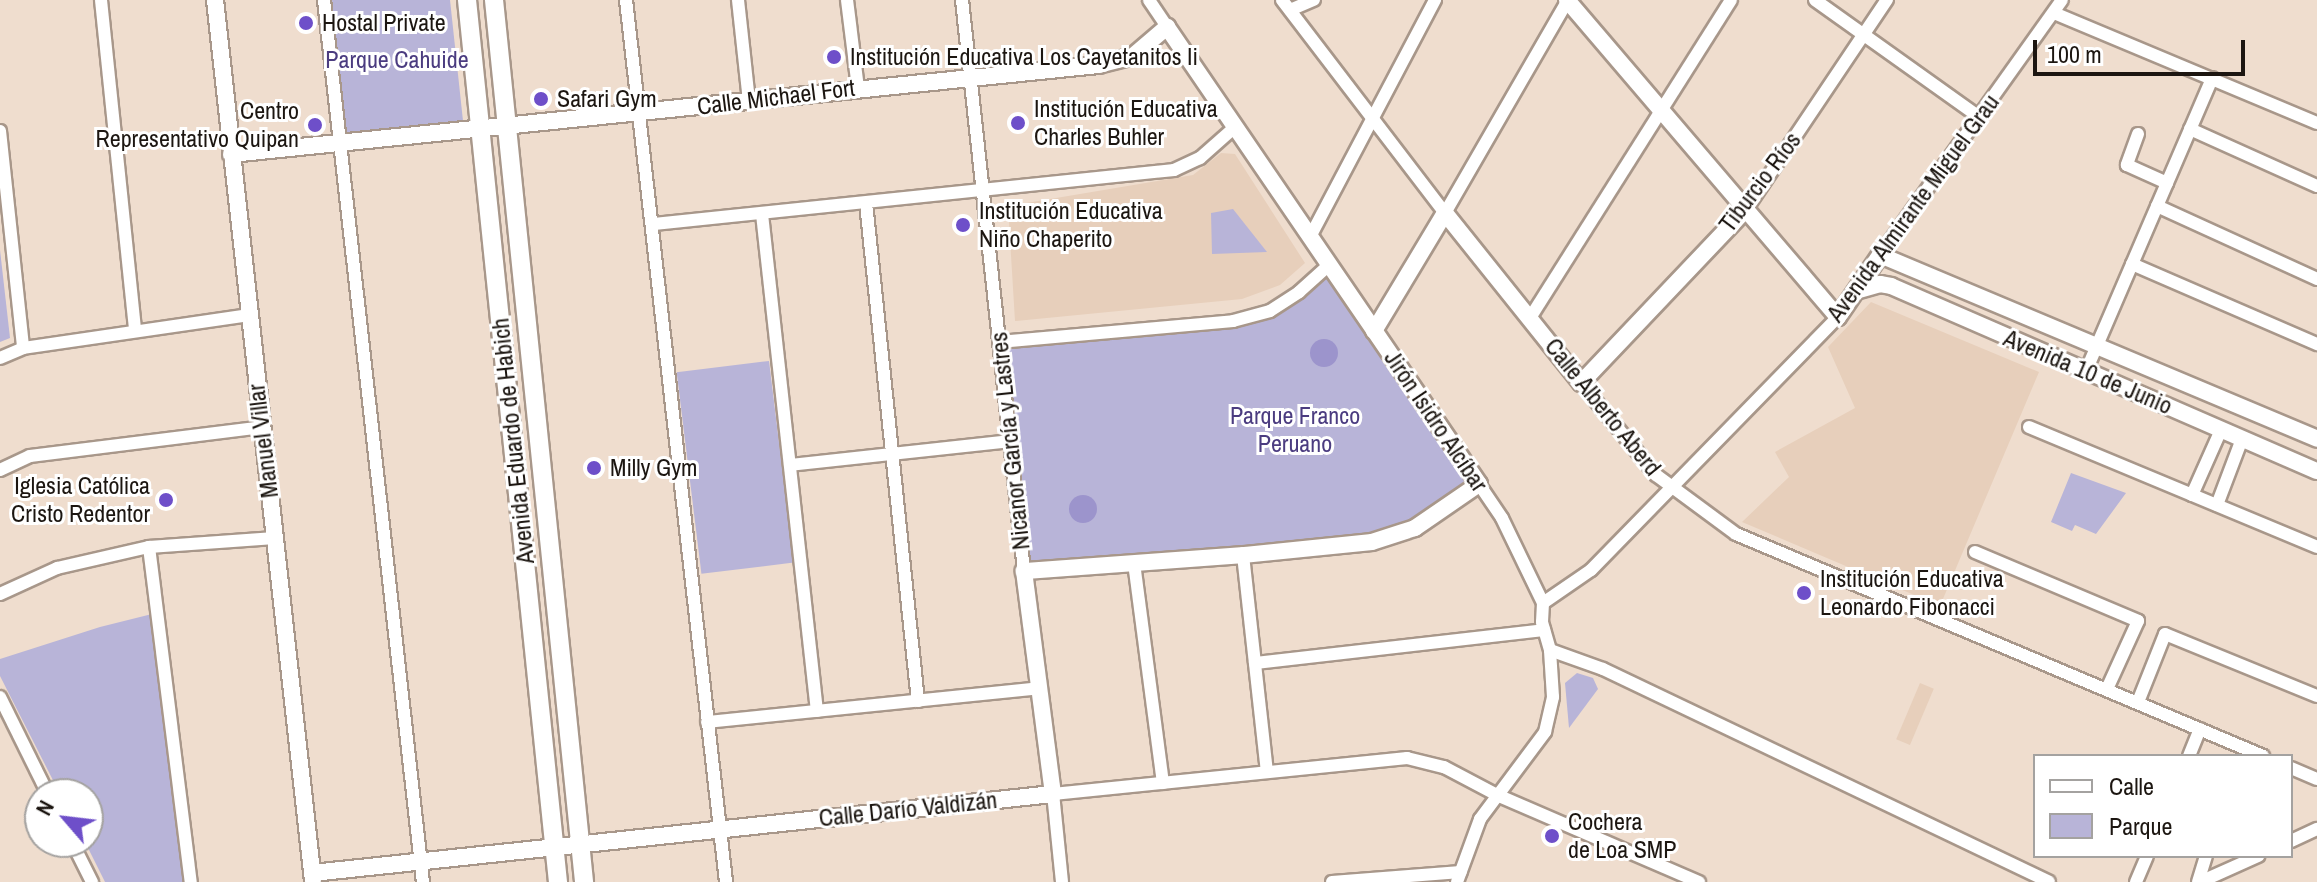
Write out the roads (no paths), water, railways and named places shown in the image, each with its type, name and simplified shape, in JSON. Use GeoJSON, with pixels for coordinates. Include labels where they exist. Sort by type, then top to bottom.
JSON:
{"type":"FeatureCollection","features":[{"type":"Feature","properties":{"kind":"main road","name":"Avenida Eduardo de Habich"},"geometry":{"type":"LineString","coordinates":[[467,0],[558,882]]}},
{"type":"Feature","properties":{"kind":"main road","name":"Avenida Eduardo de Habich"},"geometry":{"type":"LineString","coordinates":[[494,0],[584,882]]}},
{"type":"Feature","properties":{"kind":"street"},"geometry":{"type":"LineString","coordinates":[[101,0],[135,330]]}},
{"type":"Feature","properties":{"kind":"street","name":"Manuel Villar"},"geometry":{"type":"LineString","coordinates":[[215,0],[313,878]]}},
{"type":"Feature","properties":{"kind":"street"},"geometry":{"type":"LineString","coordinates":[[324,0],[423,882]]}},
{"type":"Feature","properties":{"kind":"street"},"geometry":{"type":"LineString","coordinates":[[626,0],[654,224],[726,882]]}},
{"type":"Feature","properties":{"kind":"street"},"geometry":{"type":"LineString","coordinates":[[738,0],[749,101]]}},
{"type":"Feature","properties":{"kind":"street"},"geometry":{"type":"LineString","coordinates":[[847,0],[858,88]]}},
{"type":"Feature","properties":{"kind":"street","name":"Nicanor García y Lastres"},"geometry":{"type":"LineString","coordinates":[[962,0],[1024,571],[1062,882]]}},
{"type":"Feature","properties":{"kind":"street","name":"Jirón Isidro Alcíbar"},"geometry":{"type":"LineString","coordinates":[[1149,0],[1502,518],[1543,603],[1544,630],[1550,650],[1553,711],[1545,732],[1480,819],[1461,879]]}},
{"type":"Feature","properties":{"kind":"street"},"geometry":{"type":"LineString","coordinates":[[1286,5],[1314,0]]}},
{"type":"Feature","properties":{"kind":"street"},"geometry":{"type":"LineString","coordinates":[[1310,237],[1435,0]]}},
{"type":"Feature","properties":{"kind":"street"},"geometry":{"type":"LineString","coordinates":[[1374,331],[1568,0],[1838,317]]}},
{"type":"Feature","properties":{"kind":"street"},"geometry":{"type":"LineString","coordinates":[[1530,318],[1731,0]]}},
{"type":"Feature","properties":{"kind":"street"},"geometry":{"type":"LineString","coordinates":[[1815,0],[1979,117]]}},
{"type":"Feature","properties":{"kind":"street","name":"Tiburcio Ríos"},"geometry":{"type":"LineString","coordinates":[[1581,383],[1747,208],[1887,0]]}},
{"type":"Feature","properties":{"kind":"street","name":"Avenida Almirante Miguel Grau"},"geometry":{"type":"LineString","coordinates":[[1543,603],[1591,570],[1838,317],[2062,0]]}},
{"type":"Feature","properties":{"kind":"street","name":"Calle Alberto Aberd"},"geometry":{"type":"LineString","coordinates":[[1286,5],[1445,213],[1581,383],[1671,489],[1736,534],[2138,702],[2247,753]]}},
{"type":"Feature","properties":{"kind":"street"},"geometry":{"type":"LineString","coordinates":[[2054,13],[2317,123]]}},
{"type":"Feature","properties":{"kind":"street","name":"Calle Michael Fort"},"geometry":{"type":"LineString","coordinates":[[231,154],[1119,62],[1133,56],[1167,27]]}},
{"type":"Feature","properties":{"kind":"street"},"geometry":{"type":"LineString","coordinates":[[2086,371],[2212,78]]}},
{"type":"Feature","properties":{"kind":"street"},"geometry":{"type":"LineString","coordinates":[[654,224],[1174,170],[1200,158],[1235,127]]}},
{"type":"Feature","properties":{"kind":"street"},"geometry":{"type":"LineString","coordinates":[[2190,129],[2317,186]]}},
{"type":"Feature","properties":{"kind":"street"},"geometry":{"type":"LineString","coordinates":[[0,131],[23,348]]}},
{"type":"Feature","properties":{"kind":"street"},"geometry":{"type":"LineString","coordinates":[[2138,134],[2127,165],[2167,183]]}},
{"type":"Feature","properties":{"kind":"street"},"geometry":{"type":"LineString","coordinates":[[866,203],[918,701]]}},
{"type":"Feature","properties":{"kind":"street"},"geometry":{"type":"LineString","coordinates":[[2157,206],[2317,279]]}},
{"type":"Feature","properties":{"kind":"street"},"geometry":{"type":"LineString","coordinates":[[762,214],[817,711]]}},
{"type":"Feature","properties":{"kind":"street","name":"Avenida 10 de Junio"},"geometry":{"type":"LineString","coordinates":[[1880,255],[2317,439]]}},
{"type":"Feature","properties":{"kind":"street"},"geometry":{"type":"LineString","coordinates":[[2132,264],[2317,344]]}},
{"type":"Feature","properties":{"kind":"street"},"geometry":{"type":"LineString","coordinates":[[999,342],[1233,321],[1270,311],[1299,292],[1329,265]]}},
{"type":"Feature","properties":{"kind":"street","name":"Avenida 10 de Junio"},"geometry":{"type":"LineString","coordinates":[[1859,290],[1880,284],[1891,286],[2317,471]]}},
{"type":"Feature","properties":{"kind":"street"},"geometry":{"type":"LineString","coordinates":[[0,358],[23,348],[249,315]]}},
{"type":"Feature","properties":{"kind":"street"},"geometry":{"type":"LineString","coordinates":[[0,470],[30,456],[262,427]]}},
{"type":"Feature","properties":{"kind":"street"},"geometry":{"type":"LineString","coordinates":[[2029,427],[2317,547]]}},
{"type":"Feature","properties":{"kind":"street"},"geometry":{"type":"LineString","coordinates":[[2192,495],[2221,430]]}},
{"type":"Feature","properties":{"kind":"street"},"geometry":{"type":"LineString","coordinates":[[2217,505],[2242,439]]}},
{"type":"Feature","properties":{"kind":"street"},"geometry":{"type":"LineString","coordinates":[[790,465],[1010,441]]}},
{"type":"Feature","properties":{"kind":"street"},"geometry":{"type":"LineString","coordinates":[[1024,571],[1243,555],[1388,538],[1415,528],[1479,484]]}},
{"type":"Feature","properties":{"kind":"street"},"geometry":{"type":"LineString","coordinates":[[0,594],[57,568],[149,547],[275,538]]}},
{"type":"Feature","properties":{"kind":"street"},"geometry":{"type":"LineString","coordinates":[[149,547],[191,882]]}},
{"type":"Feature","properties":{"kind":"street"},"geometry":{"type":"LineString","coordinates":[[1975,552],[2138,621],[2107,689]]}},
{"type":"Feature","properties":{"kind":"street"},"geometry":{"type":"LineString","coordinates":[[1243,555],[1267,772]]}},
{"type":"Feature","properties":{"kind":"street"},"geometry":{"type":"LineString","coordinates":[[1134,563],[1163,783]]}},
{"type":"Feature","properties":{"kind":"street"},"geometry":{"type":"LineString","coordinates":[[1255,663],[1544,630]]}},
{"type":"Feature","properties":{"kind":"street"},"geometry":{"type":"LineString","coordinates":[[2138,702],[2165,634],[2317,696]]}},
{"type":"Feature","properties":{"kind":"street"},"geometry":{"type":"LineString","coordinates":[[1550,650],[1603,669],[2049,882]]}},
{"type":"Feature","properties":{"kind":"street"},"geometry":{"type":"LineString","coordinates":[[707,722],[1040,688]]}},
{"type":"Feature","properties":{"kind":"street"},"geometry":{"type":"LineString","coordinates":[[0,697],[40,778]]}},
{"type":"Feature","properties":{"kind":"street"},"geometry":{"type":"LineString","coordinates":[[2190,754],[2200,729]]}},
{"type":"Feature","properties":{"kind":"street","name":"Calle Darío Valdizán"},"geometry":{"type":"LineString","coordinates":[[313,878],[579,843],[1407,758],[1444,767],[1497,795],[1699,882]]}},
{"type":"Feature","properties":{"kind":"street"},"geometry":{"type":"LineString","coordinates":[[2293,769],[2317,779]]}},
{"type":"Feature","properties":{"kind":"street"},"geometry":{"type":"LineString","coordinates":[[2293,840],[2317,829]]}},
{"type":"Feature","properties":{"kind":"street"},"geometry":{"type":"LineString","coordinates":[[80,858],[92,882]]}},
{"type":"Feature","properties":{"kind":"street"},"geometry":{"type":"LineString","coordinates":[[2136,882],[2146,858]]}},
{"type":"Feature","properties":{"kind":"street"},"geometry":{"type":"LineString","coordinates":[[2199,882],[2205,858]]}},
{"type":"Feature","properties":{"kind":"street"},"geometry":{"type":"LineString","coordinates":[[2199,882],[2253,858]]}},
{"type":"Feature","properties":{"kind":"street"},"geometry":{"type":"LineString","coordinates":[[1659,882],[1664,868]]}},
{"type":"Feature","properties":{"kind":"street"},"geometry":{"type":"LineString","coordinates":[[1332,882],[1461,879]]}},
{"type":"Feature","properties":{"kind":"place","name":"Hostal Private"},"geometry":{"type":"Point","coordinates":[306,23]}},
{"type":"Feature","properties":{"kind":"place","name":"Institución Educativa Los Cayetanitos Ii"},"geometry":{"type":"Point","coordinates":[834,57]}},
{"type":"Feature","properties":{"kind":"place","name":"Safari Gym"},"geometry":{"type":"Point","coordinates":[541,99]}},
{"type":"Feature","properties":{"kind":"place","name":"Institución Educativa Charles Buhler"},"geometry":{"type":"Point","coordinates":[1018,123]}},
{"type":"Feature","properties":{"kind":"place","name":"Centro Representativo Quipan"},"geometry":{"type":"Point","coordinates":[315,125]}},
{"type":"Feature","properties":{"kind":"place","name":"Institución Educativa Niño Chaperito"},"geometry":{"type":"Point","coordinates":[963,225]}},
{"type":"Feature","properties":{"kind":"place","name":"Milly Gym"},"geometry":{"type":"Point","coordinates":[594,468]}},
{"type":"Feature","properties":{"kind":"place","name":"Iglesia Católica Cristo Redentor"},"geometry":{"type":"Point","coordinates":[166,500]}},
{"type":"Feature","properties":{"kind":"place","name":"Institución Educativa Leonardo Fibonacci"},"geometry":{"type":"Point","coordinates":[1804,593]}},
{"type":"Feature","properties":{"kind":"place","name":"Cochera de Loa SMP"},"geometry":{"type":"Point","coordinates":[1552,836]}},
{"type":"Feature","properties":{"kind":"park label","name":"Parque Cahuide"},"geometry":{"type":"Point","coordinates":[397,60]}},
{"type":"Feature","properties":{"kind":"park label","name":"Parque Franco Peruano"},"geometry":{"type":"Point","coordinates":[1295,430]}}]}
